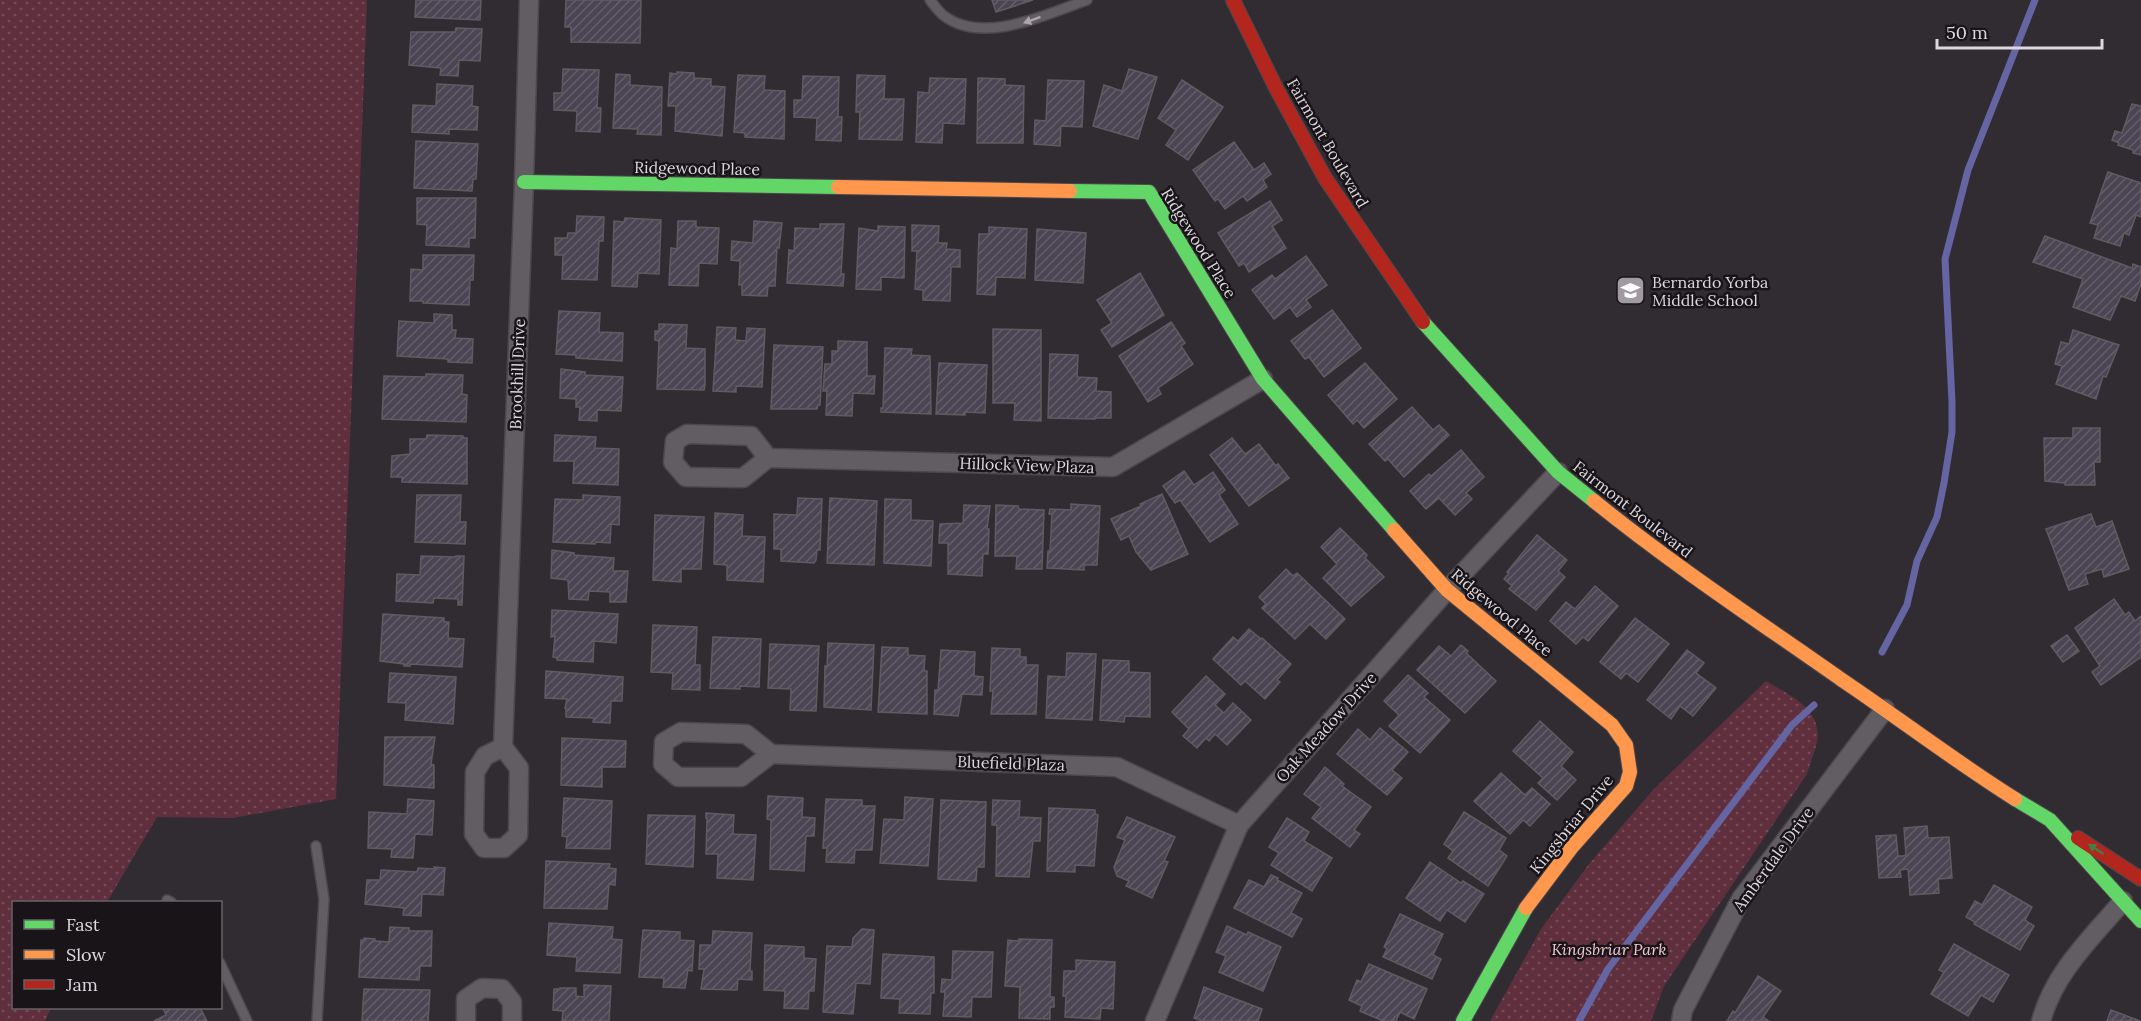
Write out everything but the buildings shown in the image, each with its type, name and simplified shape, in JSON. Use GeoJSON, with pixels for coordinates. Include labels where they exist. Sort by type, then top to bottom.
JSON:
{"type":"FeatureCollection","features":[{"type":"Feature","properties":{"kind":"street","name":"Brookhill Drive"},"geometry":{"type":"LineString","coordinates":[[503,747],[529,0]]}},
{"type":"Feature","properties":{"kind":"street","name":"Fairmont Boulevard"},"geometry":{"type":"LineString","coordinates":[[1233,0],[1277,90],[1325,178],[1420,320],[1558,472],[1651,548],[1978,776],[2050,820],[2141,921]]}},
{"type":"Feature","properties":{"kind":"street","name":"Ridgewood Place"},"geometry":{"type":"LineString","coordinates":[[524,182],[1149,192],[1263,379],[1447,590],[1612,725],[1626,745],[1630,772]]}},
{"type":"Feature","properties":{"kind":"street","name":"Hillock View Plaza"},"geometry":{"type":"LineString","coordinates":[[768,458],[1113,467],[1263,379]]}},
{"type":"Feature","properties":{"kind":"street"},"geometry":{"type":"LineString","coordinates":[[687,434],[751,436],[768,458],[743,478],[686,477],[673,462],[675,441],[687,434]]}},
{"type":"Feature","properties":{"kind":"street","name":"Oak Meadow Drive"},"geometry":{"type":"LineString","coordinates":[[1155,1021],[1239,825],[1447,590],[1558,472]]}},
{"type":"Feature","properties":{"kind":"street","name":"Amberdale Drive"},"geometry":{"type":"LineString","coordinates":[[1681,1021],[1683,1010],[1741,899],[1885,709]]}},
{"type":"Feature","properties":{"kind":"street"},"geometry":{"type":"LineString","coordinates":[[681,732],[746,734],[771,754],[741,777],[678,777],[663,764],[664,742],[681,732]]}},
{"type":"Feature","properties":{"kind":"street"},"geometry":{"type":"LineString","coordinates":[[503,747],[519,768],[518,834],[504,848],[484,848],[474,834],[476,772],[485,756],[503,747]]}},
{"type":"Feature","properties":{"kind":"street","name":"Bluefield Plaza"},"geometry":{"type":"LineString","coordinates":[[771,754],[1117,767],[1239,825]]}},
{"type":"Feature","properties":{"kind":"street","name":"Kingsbriar Drive"},"geometry":{"type":"LineString","coordinates":[[1463,1021],[1521,915],[1572,847],[1626,786],[1630,772]]}},
{"type":"Feature","properties":{"kind":"street"},"geometry":{"type":"LineString","coordinates":[[2050,820],[2141,879]]}},
{"type":"Feature","properties":{"kind":"street"},"geometry":{"type":"LineString","coordinates":[[2042,1021],[2046,1003],[2068,964],[2123,901]]}},
{"type":"Feature","properties":{"kind":"street"},"geometry":{"type":"LineString","coordinates":[[466,1021],[466,999],[482,988],[502,989],[512,1002],[512,1021]]}},
{"type":"Feature","properties":{"kind":"lane"},"geometry":{"type":"LineString","coordinates":[[930,0],[943,15],[961,24],[996,28],[1016,26],[1087,0]]}},
{"type":"Feature","properties":{"kind":"lane"},"geometry":{"type":"LineString","coordinates":[[316,846],[324,899],[316,1021]]}},
{"type":"Feature","properties":{"kind":"lane"},"geometry":{"type":"LineString","coordinates":[[222,967],[247,1021]]}},
{"type":"Feature","properties":{"kind":"green space"},"geometry":{"type":"Polygon","coordinates":[[[0,0],[367,0],[336,799],[233,818],[157,817],[108,901],[12,901],[12,1009],[51,1009],[45,1021],[0,1021],[0,0]]]}},
{"type":"Feature","properties":{"kind":"green space","name":"Kingsbriar Park"},"geometry":{"type":"Polygon","coordinates":[[[1766,681],[1802,704],[1815,721],[1817,742],[1807,774],[1664,986],[1651,1021],[1490,1021],[1541,929],[1589,864],[1654,789],[1766,681]]]}},
{"type":"Feature","properties":{"kind":"waterway"},"geometry":{"type":"LineString","coordinates":[[1882,652],[1907,605],[1917,561],[1937,517],[1944,483],[1952,432],[1945,259],[1968,170],[2035,0]]}},
{"type":"Feature","properties":{"kind":"waterway"},"geometry":{"type":"LineString","coordinates":[[1579,1021],[1608,969],[1792,725],[1814,705]]}},
{"type":"Feature","properties":{"kind":"traffic: fast"},"geometry":{"type":"LineString","coordinates":[[524,182],[838,187]]}},
{"type":"Feature","properties":{"kind":"traffic: fast"},"geometry":{"type":"LineString","coordinates":[[1070,191],[1149,192],[1263,379],[1394,530]]}},
{"type":"Feature","properties":{"kind":"traffic: fast"},"geometry":{"type":"LineString","coordinates":[[1423,322],[1558,472],[1594,501]]}},
{"type":"Feature","properties":{"kind":"traffic: fast"},"geometry":{"type":"LineString","coordinates":[[2015,799],[2050,820],[2141,921]]}},
{"type":"Feature","properties":{"kind":"traffic: fast"},"geometry":{"type":"LineString","coordinates":[[1463,1021],[1526,908]]}},
{"type":"Feature","properties":{"kind":"traffic: slow"},"geometry":{"type":"LineString","coordinates":[[838,187],[1070,191]]}},
{"type":"Feature","properties":{"kind":"traffic: slow"},"geometry":{"type":"LineString","coordinates":[[1594,501],[1654,548],[1716,592],[2015,799]]}},
{"type":"Feature","properties":{"kind":"traffic: slow"},"geometry":{"type":"LineString","coordinates":[[1394,530],[1447,590],[1612,725],[1626,745],[1630,772],[1626,786],[1572,847],[1526,908]]}},
{"type":"Feature","properties":{"kind":"traffic: jam"},"geometry":{"type":"LineString","coordinates":[[1233,0],[1277,90],[1325,178],[1423,322]]}},
{"type":"Feature","properties":{"kind":"traffic: jam"},"geometry":{"type":"LineString","coordinates":[[2078,838],[2141,879]]}},
{"type":"Feature","properties":{"kind":"place","name":"Bernardo Yorba Middle School"},"geometry":{"type":"Point","coordinates":[1631,291]}}]}
